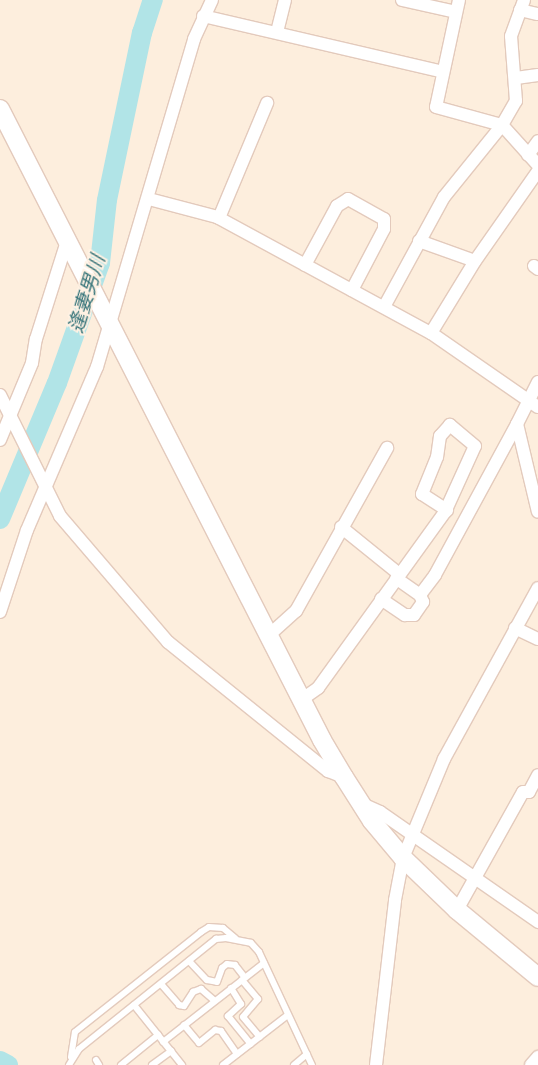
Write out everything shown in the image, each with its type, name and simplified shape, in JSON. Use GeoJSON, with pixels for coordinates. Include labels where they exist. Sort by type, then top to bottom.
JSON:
{"type":"FeatureCollection","features":[{"type":"Feature","properties":{"kind":"street"},"geometry":{"type":"LineString","coordinates":[[0,612],[8,581],[44,483],[97,368],[108,320],[149,199],[203,16],[212,0]]}},
{"type":"Feature","properties":{"kind":"street"},"geometry":{"type":"LineString","coordinates":[[277,32],[285,0]]}},
{"type":"Feature","properties":{"kind":"street"},"geometry":{"type":"LineString","coordinates":[[402,0],[458,6],[436,107],[502,124],[538,165]]}},
{"type":"Feature","properties":{"kind":"street"},"geometry":{"type":"LineString","coordinates":[[384,307],[444,197],[502,124],[516,101],[516,78],[511,36],[522,5],[538,14]]}},
{"type":"Feature","properties":{"kind":"street"},"geometry":{"type":"LineString","coordinates":[[203,16],[443,72]]}},
{"type":"Feature","properties":{"kind":"street"},"geometry":{"type":"LineString","coordinates":[[516,78],[538,75]]}},
{"type":"Feature","properties":{"kind":"street"},"geometry":{"type":"LineString","coordinates":[[219,218],[267,103]]}},
{"type":"Feature","properties":{"kind":"street"},"geometry":{"type":"LineString","coordinates":[[0,109],[301,700],[360,803],[403,858],[456,910],[538,977]]}},
{"type":"Feature","properties":{"kind":"street"},"geometry":{"type":"LineString","coordinates":[[528,155],[538,141]]}},
{"type":"Feature","properties":{"kind":"street"},"geometry":{"type":"LineString","coordinates":[[431,333],[475,261],[538,171]]}},
{"type":"Feature","properties":{"kind":"street"},"geometry":{"type":"LineString","coordinates":[[149,199],[219,218],[431,333],[533,403]]}},
{"type":"Feature","properties":{"kind":"street"},"geometry":{"type":"LineString","coordinates":[[305,265],[337,206],[348,199],[384,219],[384,229],[352,290]]}},
{"type":"Feature","properties":{"kind":"street"},"geometry":{"type":"LineString","coordinates":[[420,240],[475,261]]}},
{"type":"Feature","properties":{"kind":"street"},"geometry":{"type":"LineString","coordinates":[[0,440],[12,421],[32,363],[36,339],[69,245]]}},
{"type":"Feature","properties":{"kind":"street"},"geometry":{"type":"LineString","coordinates":[[420,595],[435,575],[517,424],[533,403],[538,382]]}},
{"type":"Feature","properties":{"kind":"street"},"geometry":{"type":"LineString","coordinates":[[0,395],[60,516],[168,642],[328,771],[344,777]]}},
{"type":"Feature","properties":{"kind":"street"},"geometry":{"type":"LineString","coordinates":[[517,424],[538,512]]}},
{"type":"Feature","properties":{"kind":"street"},"geometry":{"type":"LineString","coordinates":[[301,700],[318,688],[446,510],[476,446],[450,425],[440,436],[437,457],[422,494],[446,510]]}},
{"type":"Feature","properties":{"kind":"street"},"geometry":{"type":"LineString","coordinates":[[268,636],[296,611],[320,573],[342,527],[387,448]]}},
{"type":"Feature","properties":{"kind":"street"},"geometry":{"type":"LineString","coordinates":[[342,527],[420,595],[423,602],[414,615],[405,614],[381,599]]}},
{"type":"Feature","properties":{"kind":"street"},"geometry":{"type":"LineString","coordinates":[[376,1065],[395,900],[403,858],[414,837],[444,759],[538,588]]}},
{"type":"Feature","properties":{"kind":"street"},"geometry":{"type":"LineString","coordinates":[[515,628],[538,639]]}},
{"type":"Feature","properties":{"kind":"street"},"geometry":{"type":"LineString","coordinates":[[456,910],[475,880],[523,792],[533,795],[538,775]]}},
{"type":"Feature","properties":{"kind":"street"},"geometry":{"type":"LineString","coordinates":[[360,803],[414,837],[538,922]]}},
{"type":"Feature","properties":{"kind":"street"},"geometry":{"type":"LineString","coordinates":[[531,1065],[538,1057]]}},
{"type":"Feature","properties":{"kind":"lane"},"geometry":{"type":"LineString","coordinates":[[70,1063],[75,1032],[201,932],[209,927],[223,928],[235,938]]}},
{"type":"Feature","properties":{"kind":"lane"},"geometry":{"type":"LineString","coordinates":[[70,1063],[78,1049],[216,939],[235,938],[251,943],[264,963],[312,1065]]}},
{"type":"Feature","properties":{"kind":"lane"},"geometry":{"type":"LineString","coordinates":[[190,961],[207,980],[216,982],[222,968],[227,964],[235,965],[258,999],[243,1017],[260,1036]]}},
{"type":"Feature","properties":{"kind":"lane"},"geometry":{"type":"LineString","coordinates":[[163,1042],[264,963]]}},
{"type":"Feature","properties":{"kind":"lane"},"geometry":{"type":"LineString","coordinates":[[161,984],[180,1005],[184,1006],[193,992],[201,989],[215,1001]]}},
{"type":"Feature","properties":{"kind":"lane"},"geometry":{"type":"LineString","coordinates":[[231,988],[241,1004],[228,1016],[250,1044]]}},
{"type":"Feature","properties":{"kind":"lane"},"geometry":{"type":"LineString","coordinates":[[134,1004],[182,1065]]}},
{"type":"Feature","properties":{"kind":"lane"},"geometry":{"type":"LineString","coordinates":[[224,1065],[288,1015]]}},
{"type":"Feature","properties":{"kind":"lane"},"geometry":{"type":"LineString","coordinates":[[184,1025],[199,1043],[215,1030],[221,1031],[237,1054]]}},
{"type":"Feature","properties":{"kind":"lane"},"geometry":{"type":"LineString","coordinates":[[121,1065],[158,1035]]}},
{"type":"Feature","properties":{"kind":"lane"},"geometry":{"type":"LineString","coordinates":[[152,1065],[171,1050]]}},
{"type":"Feature","properties":{"kind":"lane"},"geometry":{"type":"LineString","coordinates":[[294,1065],[307,1054]]}},
{"type":"Feature","properties":{"kind":"waterway","name":"逢妻男川"},"geometry":{"type":"LineString","coordinates":[[0,519],[57,383],[100,263],[107,200],[142,33],[153,0]]}},
{"type":"Feature","properties":{"kind":"waterway"},"geometry":{"type":"LineString","coordinates":[[0,1061],[8,1065]]}}]}
